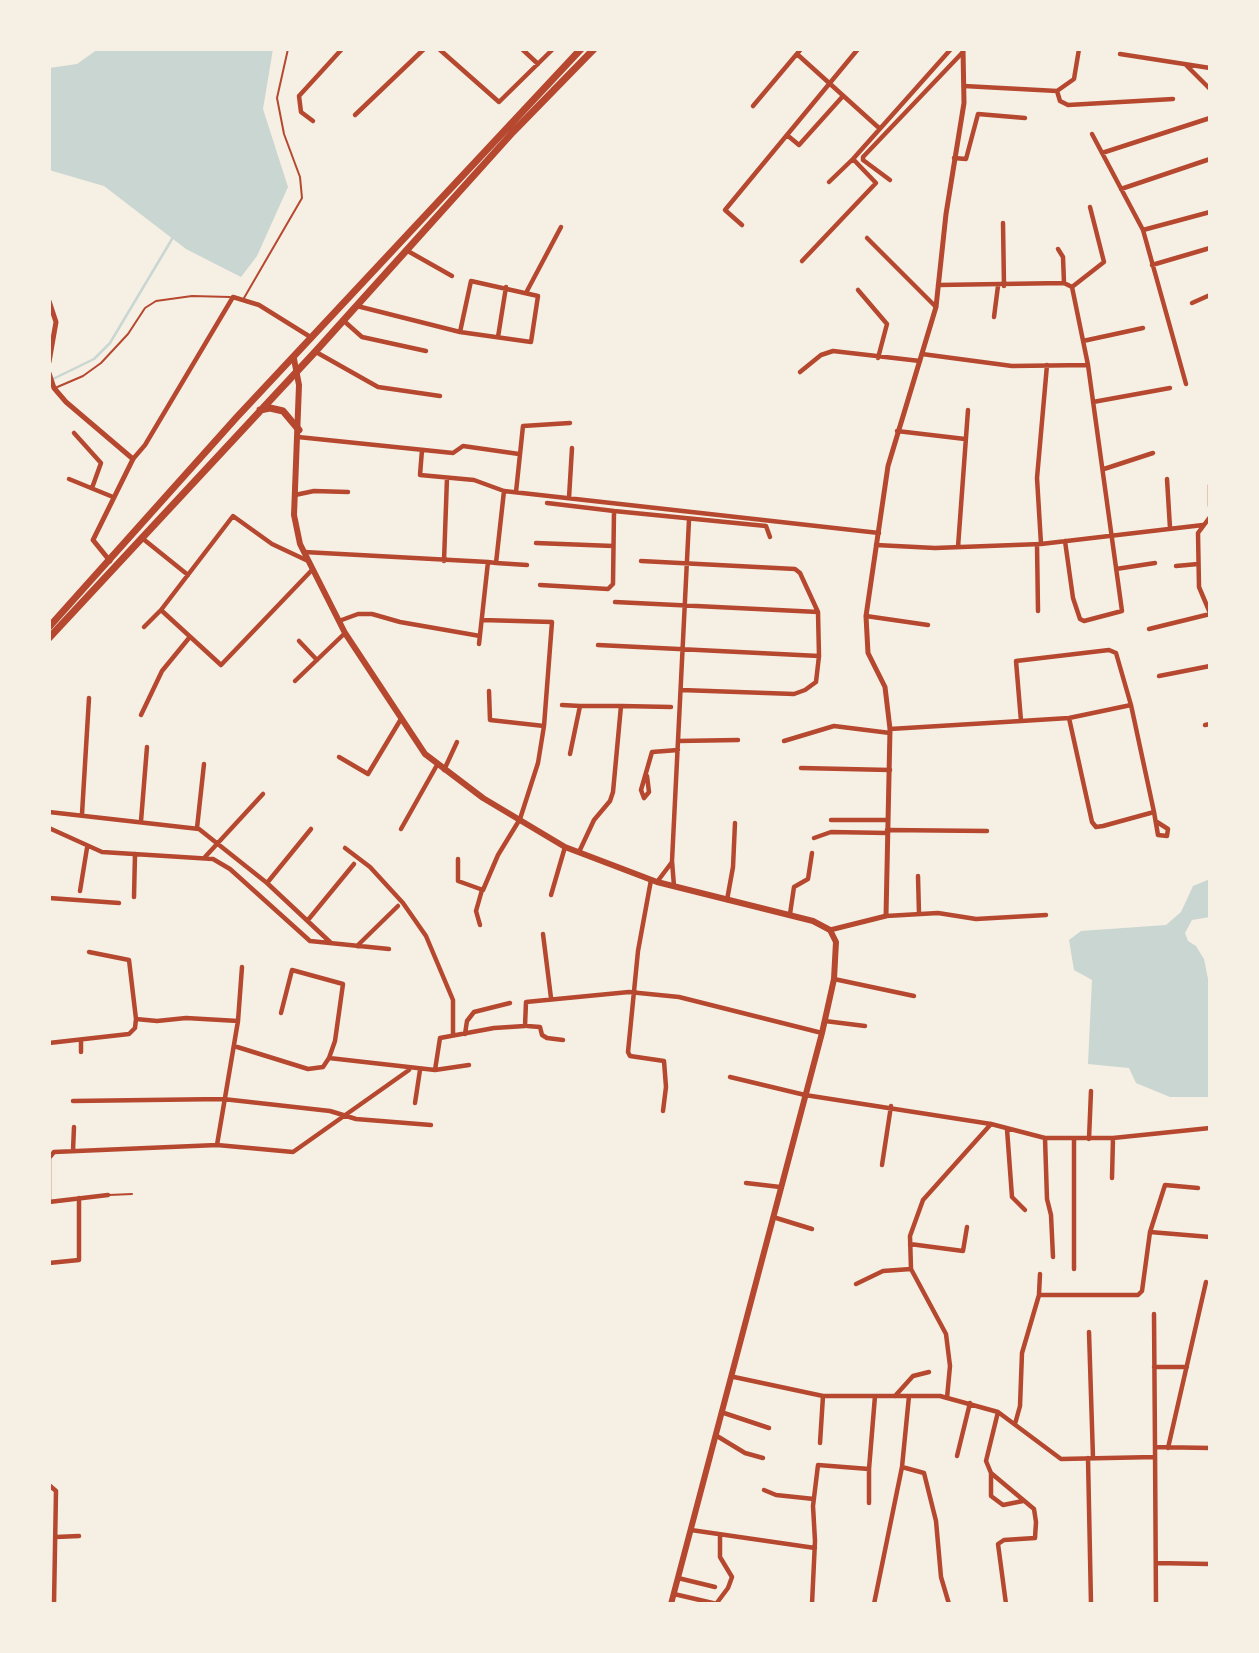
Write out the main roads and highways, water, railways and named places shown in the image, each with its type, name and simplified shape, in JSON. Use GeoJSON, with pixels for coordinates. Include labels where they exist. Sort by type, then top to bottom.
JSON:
{"type":"FeatureCollection","features":[{"type":"Feature","properties":{"kind":"highway"},"geometry":{"type":"LineString","coordinates":[[49,627],[236,418],[294,359],[458,177],[581,49]]}},
{"type":"Feature","properties":{"kind":"highway"},"geometry":{"type":"LineString","coordinates":[[49,638],[258,410],[315,352],[513,132],[594,49]]}},
{"type":"Feature","properties":{"kind":"highway"},"geometry":{"type":"LineString","coordinates":[[258,410],[270,408],[283,411],[298,434]]}},
{"type":"Feature","properties":{"kind":"main road"},"geometry":{"type":"LineString","coordinates":[[294,359],[298,370],[294,515],[303,552],[345,633],[419,747],[443,771],[565,847],[654,881],[727,901],[790,914],[820,924],[830,930],[838,949],[825,1021],[772,1217],[734,1377],[671,1604]]}},
{"type":"Feature","properties":{"kind":"waterway"},"geometry":{"type":"LineString","coordinates":[[53,379],[94,359],[110,343],[172,239]]}}]}
